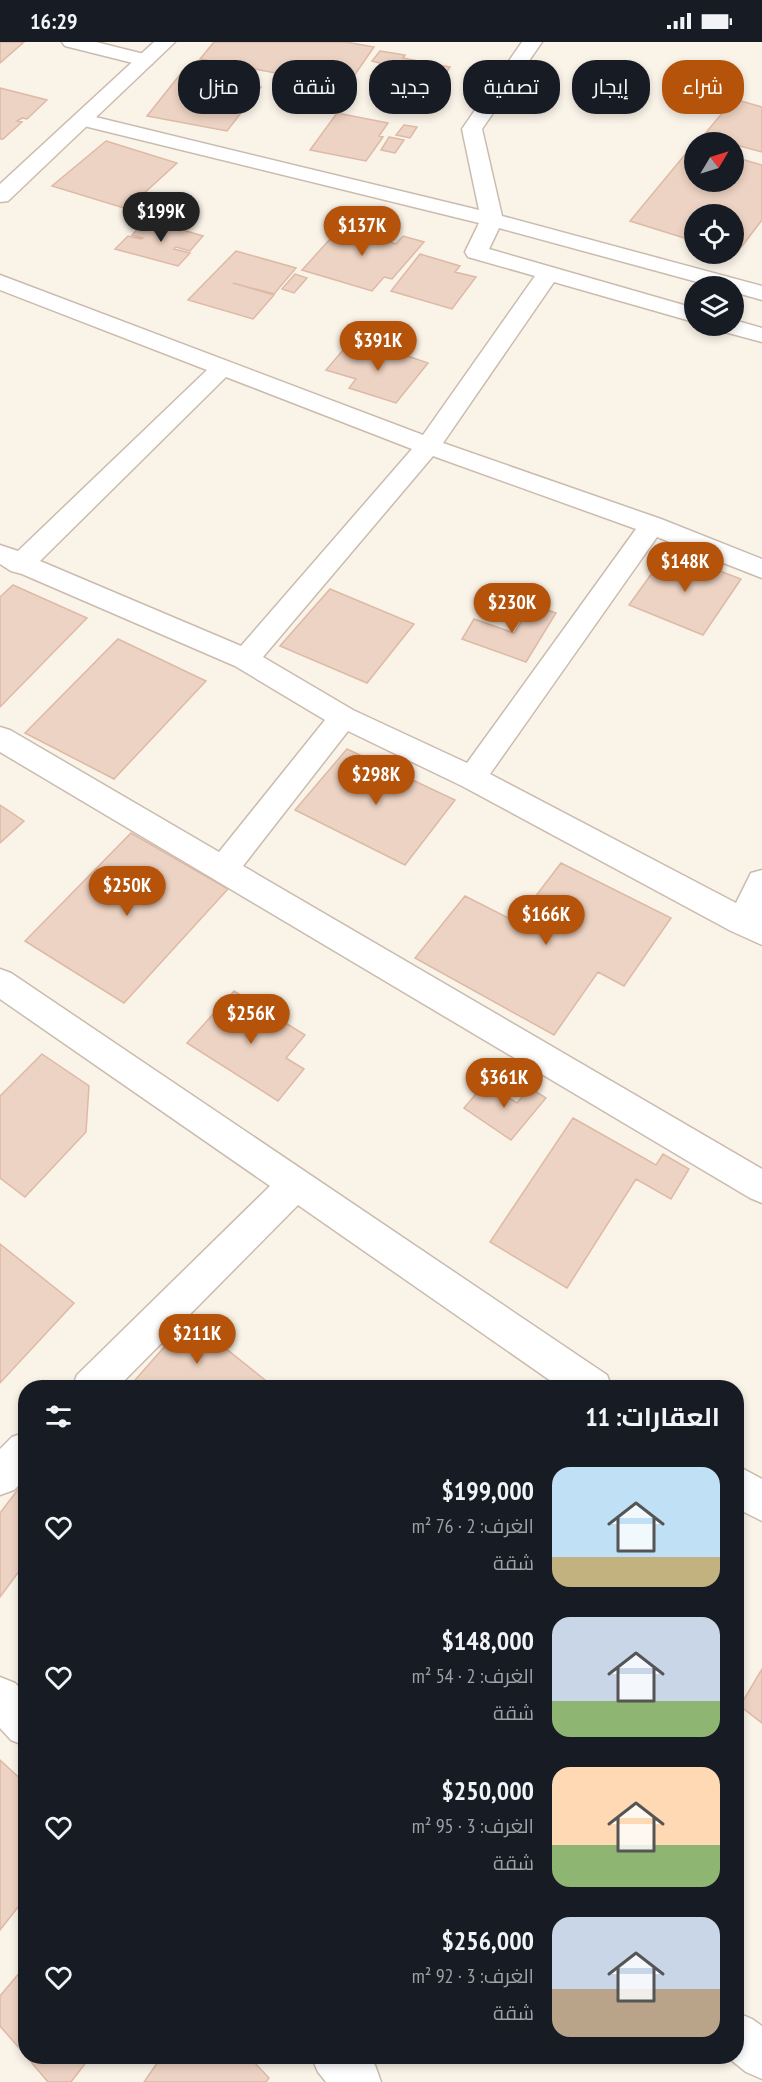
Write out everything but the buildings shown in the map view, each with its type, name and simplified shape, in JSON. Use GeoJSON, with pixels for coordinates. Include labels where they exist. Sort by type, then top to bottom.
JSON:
{"type":"FeatureCollection","features":[{"type":"Feature","properties":{"kind":"street"},"geometry":{"type":"LineString","coordinates":[[72,42],[145,60]]}},
{"type":"Feature","properties":{"kind":"street"},"geometry":{"type":"LineString","coordinates":[[0,196],[165,42]]}},
{"type":"Feature","properties":{"kind":"street"},"geometry":{"type":"LineString","coordinates":[[532,42],[472,129],[492,219],[476,252],[684,312]]}},
{"type":"Feature","properties":{"kind":"street"},"geometry":{"type":"LineString","coordinates":[[83,120],[492,219],[762,293]]}},
{"type":"Feature","properties":{"kind":"street"},"geometry":{"type":"LineString","coordinates":[[245,659],[428,446],[549,273]]}},
{"type":"Feature","properties":{"kind":"street"},"geometry":{"type":"LineString","coordinates":[[0,282],[428,446],[652,525],[762,569]]}},
{"type":"Feature","properties":{"kind":"street"},"geometry":{"type":"LineString","coordinates":[[744,330],[762,335]]}},
{"type":"Feature","properties":{"kind":"street"},"geometry":{"type":"LineString","coordinates":[[222,368],[10,559],[245,659],[344,717],[472,778],[752,927],[762,882]]}},
{"type":"Feature","properties":{"kind":"street"},"geometry":{"type":"LineString","coordinates":[[472,778],[652,525]]}},
{"type":"Feature","properties":{"kind":"street"},"geometry":{"type":"LineString","coordinates":[[222,870],[344,717]]}},
{"type":"Feature","properties":{"kind":"street"},"geometry":{"type":"LineString","coordinates":[[0,738],[762,1187]]}},
{"type":"Feature","properties":{"kind":"street"},"geometry":{"type":"LineString","coordinates":[[0,982],[582,1380]]}},
{"type":"Feature","properties":{"kind":"street"},"geometry":{"type":"LineString","coordinates":[[98,1380],[296,1184]]}},
{"type":"Feature","properties":{"kind":"street"},"geometry":{"type":"LineString","coordinates":[[0,1476],[18,1458]]}},
{"type":"Feature","properties":{"kind":"street"},"geometry":{"type":"LineString","coordinates":[[744,1490],[762,1502]]}},
{"type":"Feature","properties":{"kind":"street"},"geometry":{"type":"LineString","coordinates":[[0,1698],[18,1717]]}},
{"type":"Feature","properties":{"kind":"street"},"geometry":{"type":"LineString","coordinates":[[744,2041],[762,2056]]}},
{"type":"Feature","properties":{"kind":"street"},"geometry":{"type":"LineString","coordinates":[[341,2064],[358,2082]]}}]}
